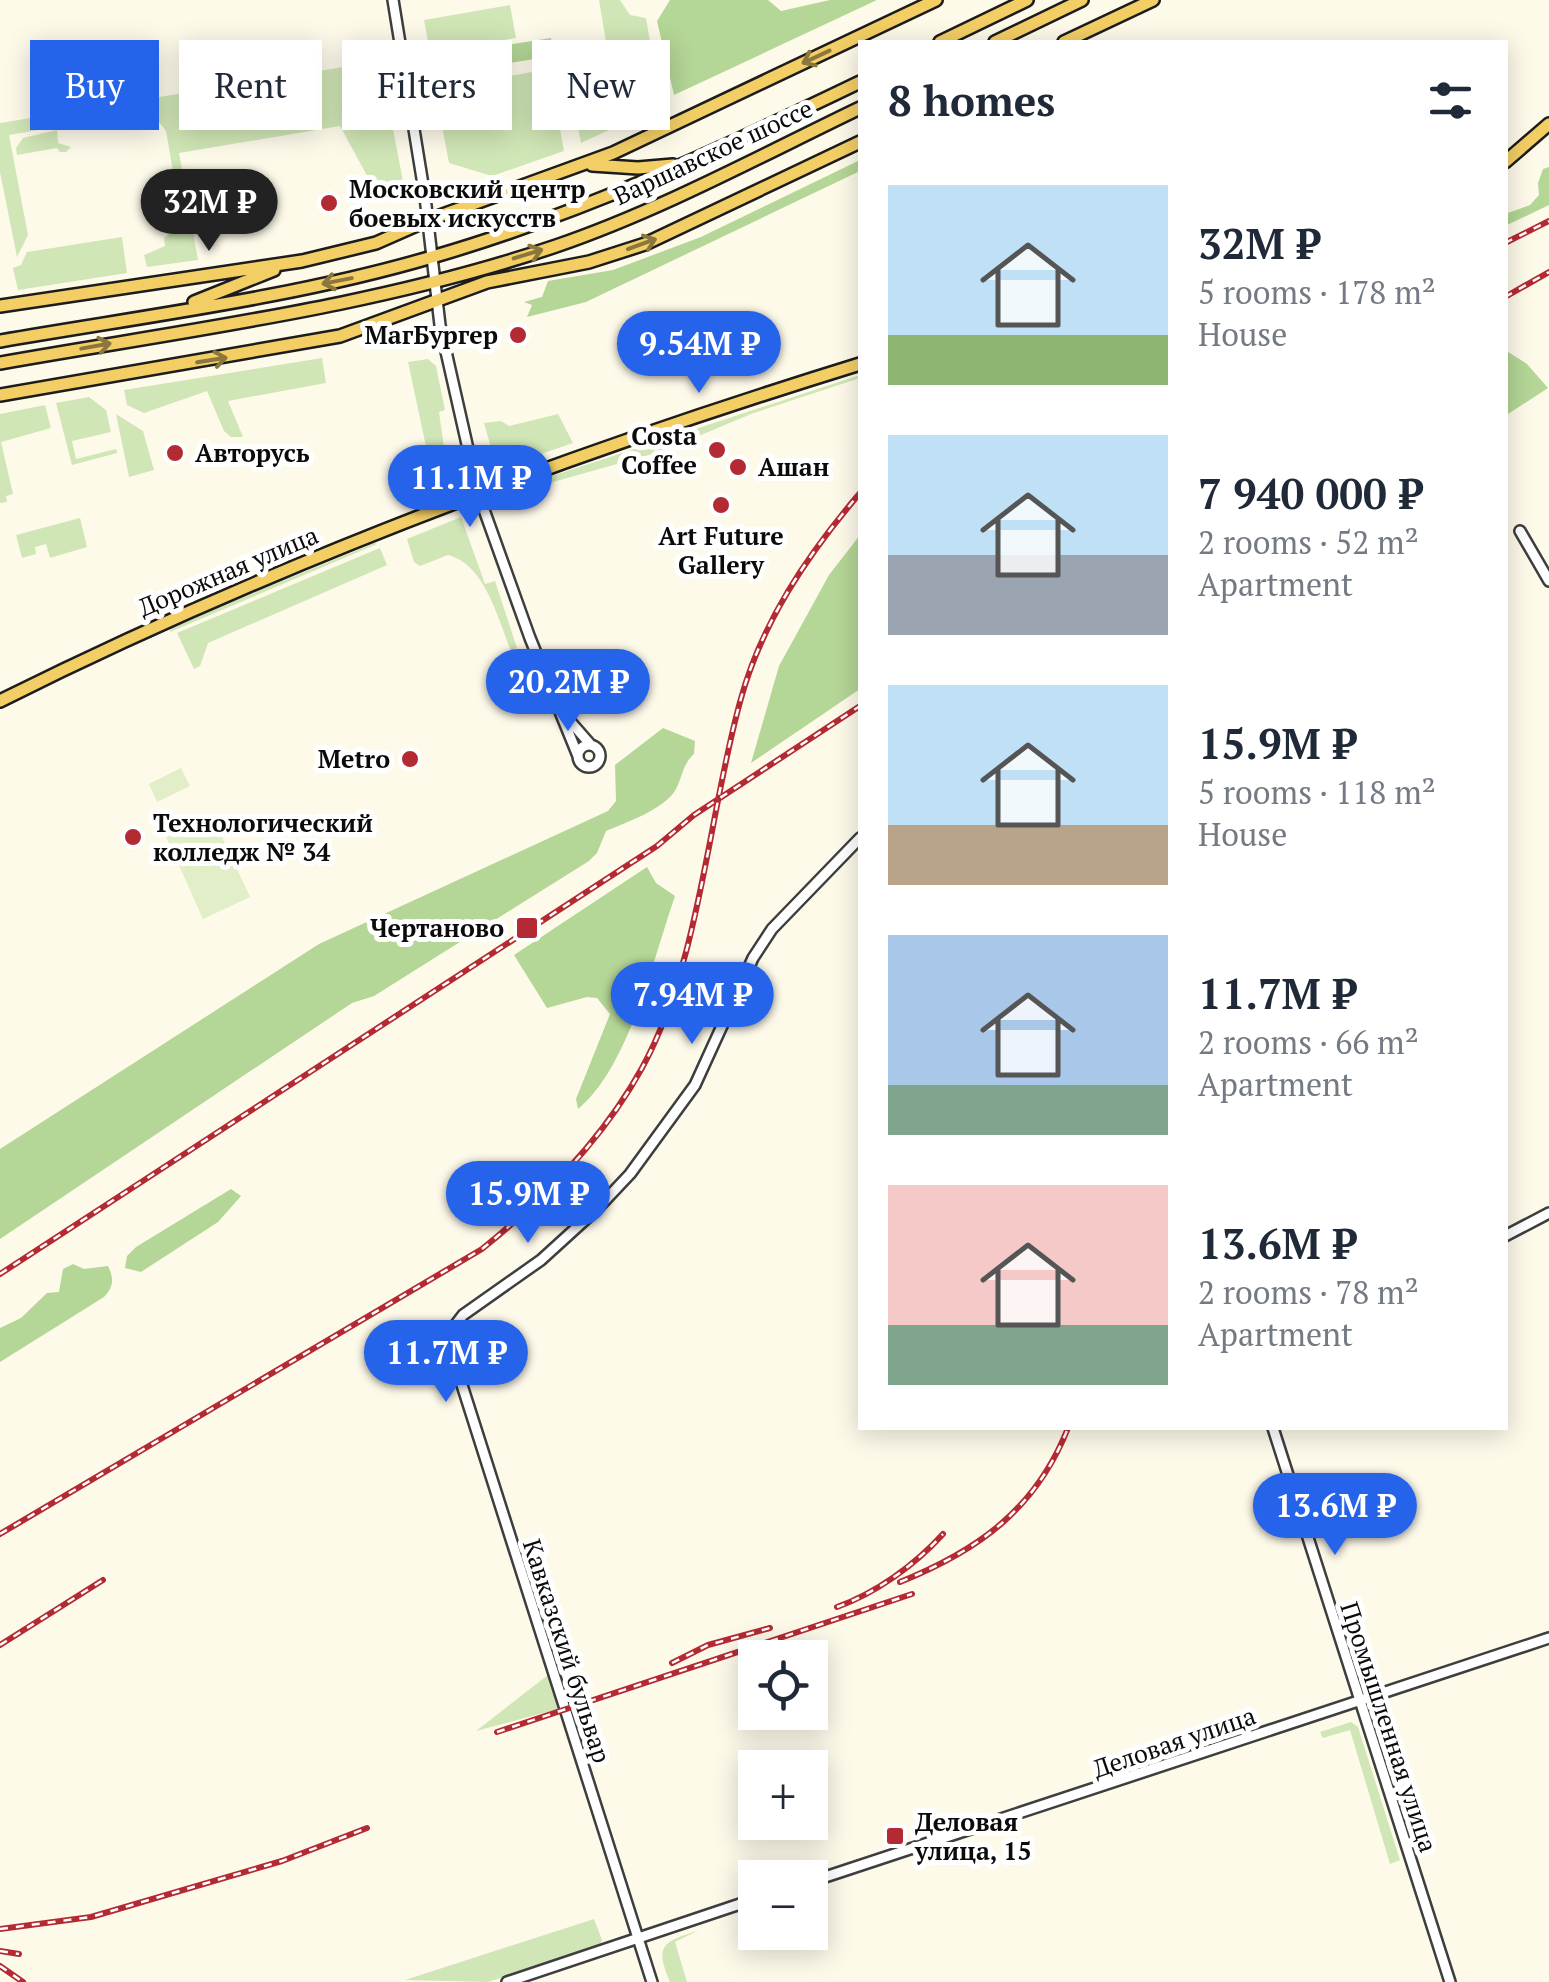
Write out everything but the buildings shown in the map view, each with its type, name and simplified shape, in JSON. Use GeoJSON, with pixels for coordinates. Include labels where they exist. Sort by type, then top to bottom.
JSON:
{"type":"FeatureCollection","features":[{"type":"Feature","properties":{"kind":"main road"},"geometry":{"type":"LineString","coordinates":[[0,306],[302,261],[376,243],[426,220],[583,166],[936,0]]}},
{"type":"Feature","properties":{"kind":"main road"},"geometry":{"type":"LineString","coordinates":[[944,40],[1027,0]]}},
{"type":"Feature","properties":{"kind":"main road"},"geometry":{"type":"LineString","coordinates":[[998,40],[1082,0]]}},
{"type":"Feature","properties":{"kind":"main road"},"geometry":{"type":"LineString","coordinates":[[1068,40],[1153,0]]}},
{"type":"Feature","properties":{"kind":"main road","name":"Варшавское шоссе"},"geometry":{"type":"LineString","coordinates":[[0,341],[360,276],[431,258],[550,219],[687,164],[858,83]]}},
{"type":"Feature","properties":{"kind":"main road","name":"Варшавское шоссе"},"geometry":{"type":"LineString","coordinates":[[0,363],[257,319],[434,282],[557,246],[667,202],[858,109]]}},
{"type":"Feature","properties":{"kind":"main road"},"geometry":{"type":"LineString","coordinates":[[1508,159],[1549,124]]}},
{"type":"Feature","properties":{"kind":"main road"},"geometry":{"type":"LineString","coordinates":[[0,393],[307,344],[366,327],[487,282],[588,262],[645,244],[858,143]]}},
{"type":"Feature","properties":{"kind":"main road"},"geometry":{"type":"LineString","coordinates":[[583,166],[638,168],[687,164]]}},
{"type":"Feature","properties":{"kind":"main road"},"geometry":{"type":"LineString","coordinates":[[172,310],[302,261]]}},
{"type":"Feature","properties":{"kind":"main road","name":"Дорожная улица"},"geometry":{"type":"LineString","coordinates":[[0,702],[238,588],[478,492],[858,365]]}},
{"type":"Feature","properties":{"kind":"street"},"geometry":{"type":"LineString","coordinates":[[393,0],[425,197],[436,299],[478,492],[557,706],[578,756],[587,767],[598,764],[600,750],[557,706]]}},
{"type":"Feature","properties":{"kind":"street"},"geometry":{"type":"LineString","coordinates":[[1520,531],[1549,581]]}},
{"type":"Feature","properties":{"kind":"street"},"geometry":{"type":"LineString","coordinates":[[578,756],[580,749],[590,744]]}},
{"type":"Feature","properties":{"kind":"street","name":"Кавказский бульвар"},"geometry":{"type":"LineString","coordinates":[[652,1982],[449,1350],[450,1332],[462,1315],[540,1260],[597,1210],[630,1174],[695,1085],[753,958],[770,933],[858,840]]}},
{"type":"Feature","properties":{"kind":"street"},"geometry":{"type":"LineString","coordinates":[[1508,1234],[1549,1214]]}},
{"type":"Feature","properties":{"kind":"street","name":"Промышленная улица"},"geometry":{"type":"LineString","coordinates":[[1273,1430],[1450,1982]]}},
{"type":"Feature","properties":{"kind":"street","name":"Деловая улица"},"geometry":{"type":"LineString","coordinates":[[828,1876],[1549,1638]]}},
{"type":"Feature","properties":{"kind":"street"},"geometry":{"type":"LineString","coordinates":[[508,1982],[738,1906]]}},
{"type":"Feature","properties":{"kind":"green space"},"geometry":{"type":"Polygon","coordinates":[[[599,0],[620,0],[630,15],[646,18],[650,40],[606,40],[599,0]]]}},
{"type":"Feature","properties":{"kind":"green space"},"geometry":{"type":"Polygon","coordinates":[[[670,0],[768,0],[781,11],[830,0],[877,0],[674,95],[670,40],[661,40],[657,21],[670,0]]]}},
{"type":"Feature","properties":{"kind":"green space"},"geometry":{"type":"Polygon","coordinates":[[[510,5],[516,38],[428,40],[424,20],[510,5]]]}},
{"type":"Feature","properties":{"kind":"green space"},"geometry":{"type":"Polygon","coordinates":[[[532,41],[532,59],[512,62],[512,44],[532,41]]]}},
{"type":"Feature","properties":{"kind":"green space"},"geometry":{"type":"Polygon","coordinates":[[[342,67],[342,130],[340,126],[322,129],[322,70],[342,67]]]}},
{"type":"Feature","properties":{"kind":"green space"},"geometry":{"type":"Polygon","coordinates":[[[532,72],[532,130],[560,130],[564,151],[492,176],[449,163],[443,130],[512,130],[512,75],[532,72]]]}},
{"type":"Feature","properties":{"kind":"green space"},"geometry":{"type":"Polygon","coordinates":[[[179,94],[179,130],[316,130],[179,153],[198,260],[147,267],[144,255],[165,246],[164,238],[182,224],[166,131],[159,122],[159,97],[179,94]]]}},
{"type":"Feature","properties":{"kind":"green space"},"geometry":{"type":"Polygon","coordinates":[[[30,118],[30,130],[38,130],[9,135],[28,235],[17,257],[0,172],[0,123],[30,118]]]}},
{"type":"Feature","properties":{"kind":"green space"},"geometry":{"type":"Polygon","coordinates":[[[57,130],[58,143],[71,147],[66,152],[57,148],[17,155],[16,148],[23,138],[57,130]]]}},
{"type":"Feature","properties":{"kind":"green space"},"geometry":{"type":"Polygon","coordinates":[[[342,130],[393,130],[406,197],[377,194],[342,130]]]}},
{"type":"Feature","properties":{"kind":"green space"},"geometry":{"type":"Polygon","coordinates":[[[578,130],[609,130],[581,143],[578,130]]]}},
{"type":"Feature","properties":{"kind":"green space"},"geometry":{"type":"Polygon","coordinates":[[[858,161],[858,172],[586,302],[527,317],[532,305],[524,302],[542,297],[548,281],[613,270],[701,237],[858,161]]]}},
{"type":"Feature","properties":{"kind":"green space"},"geometry":{"type":"Polygon","coordinates":[[[1549,167],[1549,205],[1508,225],[1508,213],[1530,205],[1539,195],[1543,169],[1549,167]]]}},
{"type":"Feature","properties":{"kind":"green space"},"geometry":{"type":"Polygon","coordinates":[[[122,237],[127,273],[18,290],[13,268],[21,265],[27,252],[122,237]]]}},
{"type":"Feature","properties":{"kind":"green space"},"geometry":{"type":"Polygon","coordinates":[[[1508,352],[1527,364],[1548,388],[1508,414],[1508,352]]]}},
{"type":"Feature","properties":{"kind":"green space"},"geometry":{"type":"Polygon","coordinates":[[[322,358],[326,383],[228,401],[243,437],[231,437],[224,431],[207,391],[144,413],[127,405],[124,390],[322,358]]]}},
{"type":"Feature","properties":{"kind":"green space"},"geometry":{"type":"Polygon","coordinates":[[[428,359],[436,366],[445,410],[439,412],[448,475],[461,472],[454,490],[437,498],[408,362],[428,359]]]}},
{"type":"Feature","properties":{"kind":"green space"},"geometry":{"type":"Polygon","coordinates":[[[858,376],[663,451],[546,484],[511,500],[509,492],[858,376]]]}},
{"type":"Feature","properties":{"kind":"green space"},"geometry":{"type":"Polygon","coordinates":[[[89,397],[106,410],[111,432],[72,441],[76,459],[116,449],[117,453],[72,465],[56,403],[89,397]]]}},
{"type":"Feature","properties":{"kind":"green space"},"geometry":{"type":"Polygon","coordinates":[[[45,405],[51,428],[1,442],[13,494],[6,496],[7,502],[0,503],[0,414],[45,405]]]}},
{"type":"Feature","properties":{"kind":"green space"},"geometry":{"type":"Polygon","coordinates":[[[116,414],[143,431],[154,470],[129,477],[116,414]]]}},
{"type":"Feature","properties":{"kind":"green space"},"geometry":{"type":"Polygon","coordinates":[[[558,414],[573,443],[497,469],[484,423],[501,421],[509,426],[558,414]]]}},
{"type":"Feature","properties":{"kind":"green space"},"geometry":{"type":"Polygon","coordinates":[[[461,517],[485,584],[495,581],[517,648],[511,651],[488,594],[472,569],[448,555],[420,566],[414,562],[407,539],[461,517]]]}},
{"type":"Feature","properties":{"kind":"green space"},"geometry":{"type":"Polygon","coordinates":[[[80,518],[87,547],[50,558],[46,544],[35,547],[36,554],[22,558],[16,535],[80,518]]]}},
{"type":"Feature","properties":{"kind":"green space"},"geometry":{"type":"Polygon","coordinates":[[[858,538],[858,690],[751,763],[779,666],[829,575],[858,538]]]}},
{"type":"Feature","properties":{"kind":"green space"},"geometry":{"type":"Polygon","coordinates":[[[377,544],[170,632],[171,626],[377,544]]]}},
{"type":"Feature","properties":{"kind":"green space"},"geometry":{"type":"Polygon","coordinates":[[[380,548],[387,565],[208,643],[200,666],[194,669],[177,633],[380,548]]]}},
{"type":"Feature","properties":{"kind":"green space"},"geometry":{"type":"Polygon","coordinates":[[[663,728],[695,741],[694,754],[676,789],[655,809],[606,831],[597,853],[589,861],[374,996],[352,1003],[0,1239],[0,1149],[319,944],[608,811],[616,801],[615,765],[663,728]]]}},
{"type":"Feature","properties":{"kind":"green space"},"geometry":{"type":"Polygon","coordinates":[[[181,768],[190,786],[157,802],[149,784],[181,768]]]}},
{"type":"Feature","properties":{"kind":"green space"},"geometry":{"type":"Polygon","coordinates":[[[211,813],[250,897],[203,919],[165,834],[211,813]]]}},
{"type":"Feature","properties":{"kind":"green space"},"geometry":{"type":"Polygon","coordinates":[[[647,867],[656,883],[675,896],[625,1040],[612,1067],[578,1109],[576,1099],[610,1014],[597,998],[587,997],[547,1008],[514,955],[647,867]]]}},
{"type":"Feature","properties":{"kind":"green space"},"geometry":{"type":"Polygon","coordinates":[[[231,1189],[241,1196],[218,1222],[141,1272],[125,1268],[127,1256],[136,1247],[231,1189]]]}},
{"type":"Feature","properties":{"kind":"green space"},"geometry":{"type":"Polygon","coordinates":[[[73,1264],[84,1269],[108,1266],[112,1282],[107,1293],[0,1362],[0,1328],[21,1318],[47,1293],[59,1292],[63,1269],[73,1264]]]}},
{"type":"Feature","properties":{"kind":"green space"},"geometry":{"type":"Polygon","coordinates":[[[548,1675],[558,1709],[476,1731],[548,1675]]]}},
{"type":"Feature","properties":{"kind":"green space"},"geometry":{"type":"Polygon","coordinates":[[[1351,1722],[1358,1727],[1400,1860],[1390,1864],[1350,1730],[1323,1738],[1320,1732],[1351,1722]]]}},
{"type":"Feature","properties":{"kind":"green space"},"geometry":{"type":"Polygon","coordinates":[[[594,1919],[602,1940],[600,1946],[488,1982],[405,1980],[594,1919]]]}},
{"type":"Feature","properties":{"kind":"green space"},"geometry":{"type":"Polygon","coordinates":[[[699,1930],[675,1942],[687,1982],[670,1982],[663,1960],[665,1947],[677,1938],[699,1930]]]}},
{"type":"Feature","properties":{"kind":"railway"},"geometry":{"type":"LineString","coordinates":[[1508,242],[1549,221]]}},
{"type":"Feature","properties":{"kind":"railway"},"geometry":{"type":"LineString","coordinates":[[1508,295],[1549,272]]}},
{"type":"Feature","properties":{"kind":"railway"},"geometry":{"type":"LineString","coordinates":[[0,1534],[482,1249],[550,1188],[591,1143],[627,1094],[662,1027],[690,936],[740,702],[760,645],[805,565],[858,495]]}},
{"type":"Feature","properties":{"kind":"railway"},"geometry":{"type":"LineString","coordinates":[[0,1274],[657,846],[694,815],[858,707]]}},
{"type":"Feature","properties":{"kind":"railway"},"geometry":{"type":"LineString","coordinates":[[900,1582],[955,1556],[1002,1523],[1039,1482],[1067,1430]]}},
{"type":"Feature","properties":{"kind":"railway"},"geometry":{"type":"LineString","coordinates":[[837,1607],[894,1577],[943,1534]]}},
{"type":"Feature","properties":{"kind":"railway"},"geometry":{"type":"LineString","coordinates":[[0,1645],[103,1580]]}},
{"type":"Feature","properties":{"kind":"railway"},"geometry":{"type":"LineString","coordinates":[[497,1732],[912,1594]]}},
{"type":"Feature","properties":{"kind":"railway"},"geometry":{"type":"LineString","coordinates":[[672,1663],[708,1645],[770,1628]]}},
{"type":"Feature","properties":{"kind":"railway"},"geometry":{"type":"LineString","coordinates":[[0,1929],[91,1917],[282,1861],[367,1828]]}},
{"type":"Feature","properties":{"kind":"railway"},"geometry":{"type":"LineString","coordinates":[[0,1951],[19,1954]]}},
{"type":"Feature","properties":{"kind":"railway"},"geometry":{"type":"LineString","coordinates":[[0,1966],[23,1982]]}},
{"type":"Feature","properties":{"kind":"place","name":"Московский центр боевых искусств"},"geometry":{"type":"Point","coordinates":[329,203]}},
{"type":"Feature","properties":{"kind":"place","name":"МагБургер"},"geometry":{"type":"Point","coordinates":[518,335]}},
{"type":"Feature","properties":{"kind":"place","name":"Costa Coffee"},"geometry":{"type":"Point","coordinates":[717,450]}},
{"type":"Feature","properties":{"kind":"place","name":"Авторусь"},"geometry":{"type":"Point","coordinates":[175,453]}},
{"type":"Feature","properties":{"kind":"place","name":"Ашан"},"geometry":{"type":"Point","coordinates":[738,467]}},
{"type":"Feature","properties":{"kind":"place","name":"Art Future Gallery"},"geometry":{"type":"Point","coordinates":[721,505]}},
{"type":"Feature","properties":{"kind":"place","name":"Metro"},"geometry":{"type":"Point","coordinates":[410,759]}},
{"type":"Feature","properties":{"kind":"place","name":"Технологический колледж № 34"},"geometry":{"type":"Point","coordinates":[133,837]}},
{"type":"Feature","properties":{"kind":"place","name":"Чертаново"},"geometry":{"type":"Point","coordinates":[527,928]}},
{"type":"Feature","properties":{"kind":"place","name":"Деловая улица, 15"},"geometry":{"type":"Point","coordinates":[895,1836]}}]}
